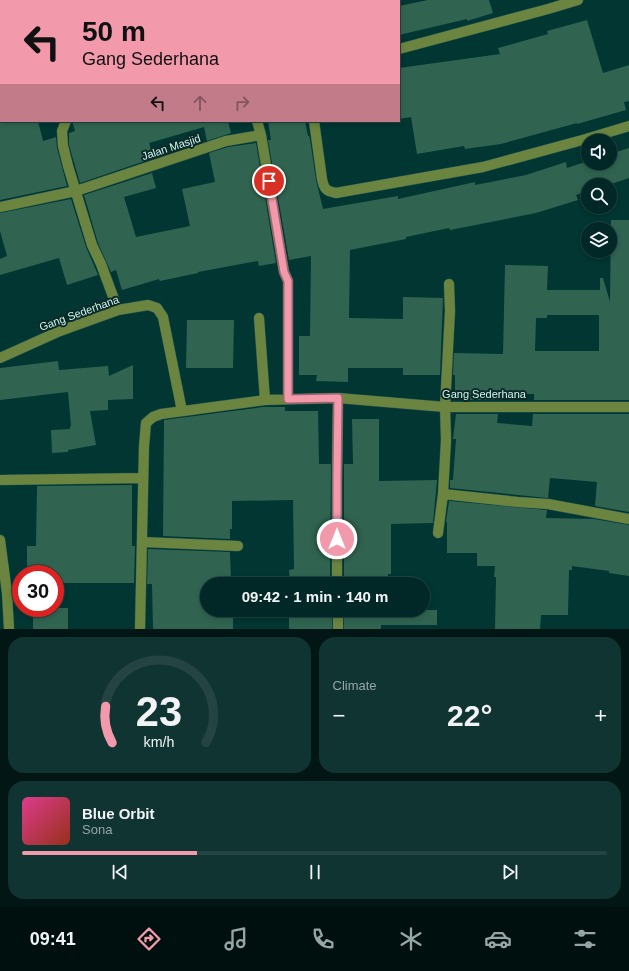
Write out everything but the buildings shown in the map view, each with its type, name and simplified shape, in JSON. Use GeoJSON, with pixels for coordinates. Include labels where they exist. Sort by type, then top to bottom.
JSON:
{"type":"FeatureCollection","features":[{"type":"Feature","properties":{"kind":"street"},"geometry":{"type":"LineString","coordinates":[[400,49],[578,0]]}},
{"type":"Feature","properties":{"kind":"street"},"geometry":{"type":"LineString","coordinates":[[66,122],[62,131],[63,146],[92,245],[101,264],[118,310]]}},
{"type":"Feature","properties":{"kind":"street"},"geometry":{"type":"LineString","coordinates":[[257,122],[261,135],[284,272],[288,281],[288,399]]}},
{"type":"Feature","properties":{"kind":"street"},"geometry":{"type":"LineString","coordinates":[[314,122],[324,188],[328,191],[336,192],[483,167],[629,126]]}},
{"type":"Feature","properties":{"kind":"street","name":"Jalan Masjid"},"geometry":{"type":"LineString","coordinates":[[0,207],[76,191],[226,141],[261,135]]}},
{"type":"Feature","properties":{"kind":"street"},"geometry":{"type":"LineString","coordinates":[[438,532],[443,494],[446,440],[445,407],[450,311],[449,284]]}},
{"type":"Feature","properties":{"kind":"street","name":"Gang Sederhana"},"geometry":{"type":"LineString","coordinates":[[0,358],[60,331],[118,310],[148,305],[157,308],[163,317],[182,411]]}},
{"type":"Feature","properties":{"kind":"street"},"geometry":{"type":"LineString","coordinates":[[259,318],[265,400]]}},
{"type":"Feature","properties":{"kind":"street"},"geometry":{"type":"LineString","coordinates":[[337,577],[338,398]]}},
{"type":"Feature","properties":{"kind":"street","name":"Gang Sederhana"},"geometry":{"type":"LineString","coordinates":[[140,629],[144,446],[146,423],[153,417],[161,414],[182,411],[265,400],[288,399],[338,398],[445,407],[629,407]]}},
{"type":"Feature","properties":{"kind":"street"},"geometry":{"type":"LineString","coordinates":[[0,480],[143,478]]}},
{"type":"Feature","properties":{"kind":"street"},"geometry":{"type":"LineString","coordinates":[[443,494],[548,504],[629,518]]}},
{"type":"Feature","properties":{"kind":"street"},"geometry":{"type":"LineString","coordinates":[[0,540],[7,593],[9,629]]}},
{"type":"Feature","properties":{"kind":"street"},"geometry":{"type":"LineString","coordinates":[[142,542],[238,546]]}},
{"type":"Feature","properties":{"kind":"street"},"geometry":{"type":"LineString","coordinates":[[338,617],[338,629]]}},
{"type":"Feature","properties":{"kind":"route"},"geometry":{"type":"LineString","coordinates":[[269,181],[284,272],[288,281],[288,399],[338,398],[337,539]]}}]}
